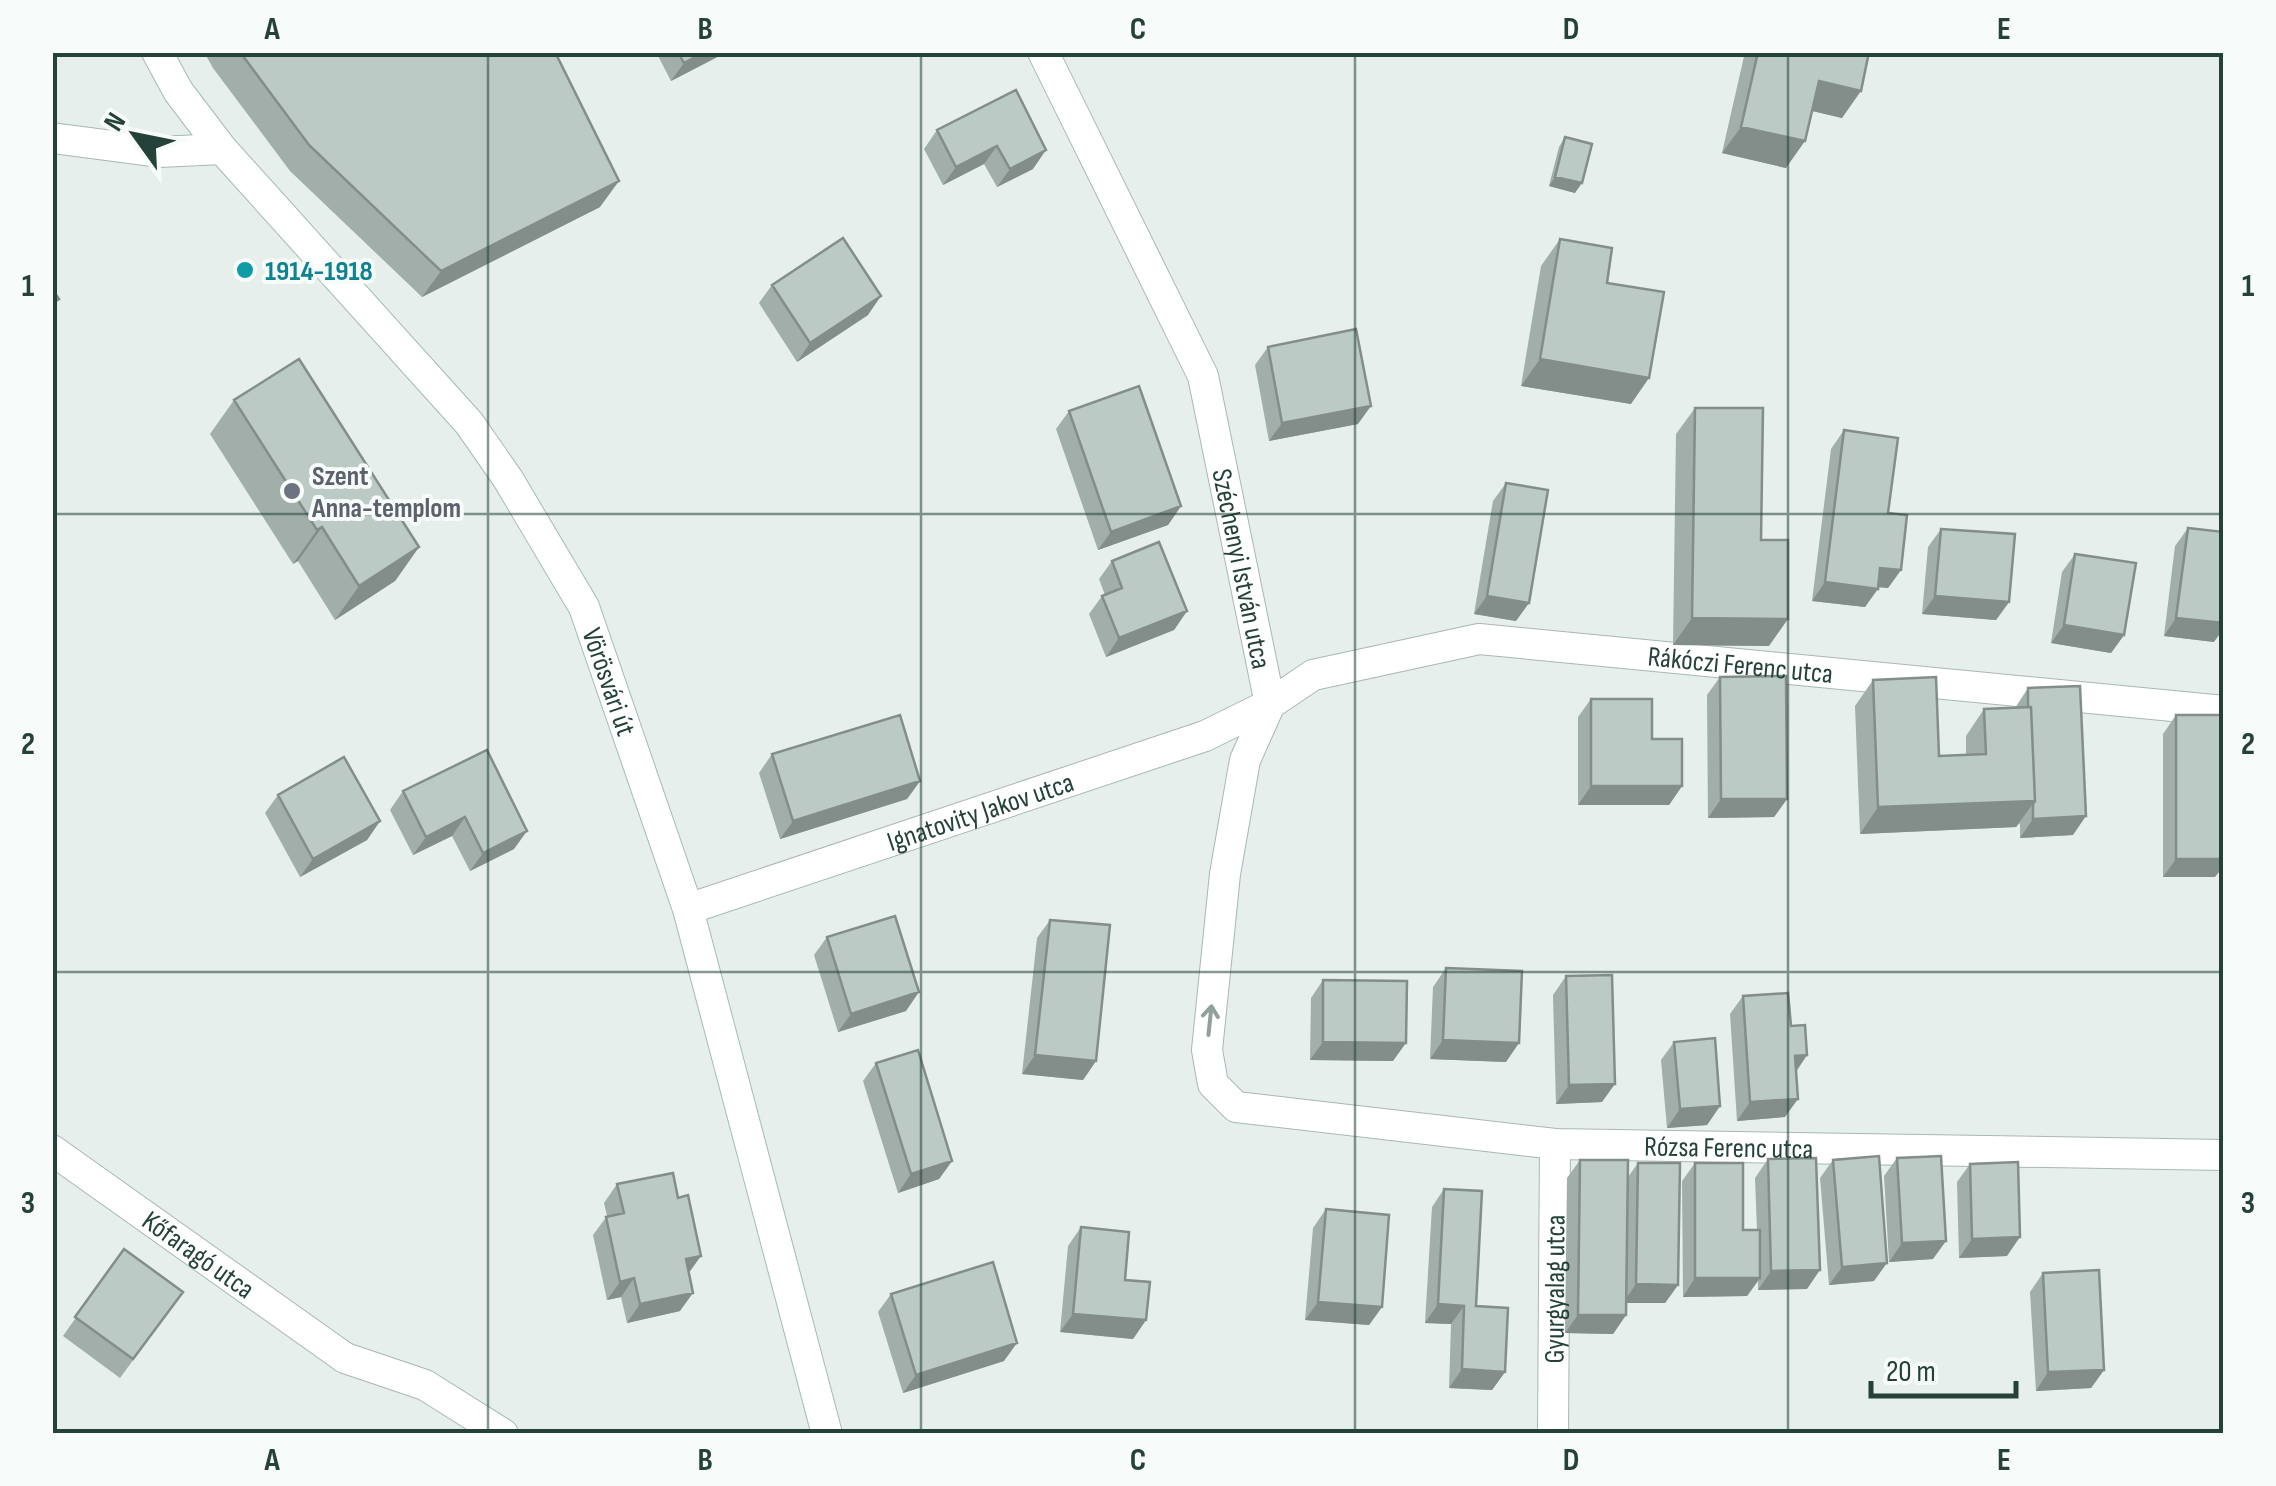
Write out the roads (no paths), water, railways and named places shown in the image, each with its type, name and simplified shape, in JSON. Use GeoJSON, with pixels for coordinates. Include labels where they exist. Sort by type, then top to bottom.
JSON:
{"type":"FeatureCollection","features":[{"type":"Feature","properties":{"kind":"street","name":"Vörösvári út"},"geometry":{"type":"LineString","coordinates":[[157,52],[178,90],[222,149],[421,366],[508,479],[584,607],[688,909],[827,1434]]}},
{"type":"Feature","properties":{"kind":"street","name":"Széchenyi István utca"},"geometry":{"type":"LineString","coordinates":[[1043,52],[1203,376],[1270,704],[1242,779],[1225,874],[1207,1050],[1214,1084],[1236,1107]]}},
{"type":"Feature","properties":{"kind":"street"},"geometry":{"type":"LineString","coordinates":[[52,138],[160,152],[222,149]]}},
{"type":"Feature","properties":{"kind":"street","name":"Rákóczi Ferenc utca"},"geometry":{"type":"LineString","coordinates":[[1270,704],[1313,674],[1479,639],[2224,711]]}},
{"type":"Feature","properties":{"kind":"street","name":"Ignatovity Jakov utca"},"geometry":{"type":"LineString","coordinates":[[688,909],[1205,736],[1270,704]]}},
{"type":"Feature","properties":{"kind":"street","name":"Rózsa Ferenc utca"},"geometry":{"type":"LineString","coordinates":[[1236,1107],[1555,1144],[2224,1155]]}},
{"type":"Feature","properties":{"kind":"street","name":"Gyurgyalag utca"},"geometry":{"type":"LineString","coordinates":[[1553,1434],[1555,1144]]}},
{"type":"Feature","properties":{"kind":"street","name":"Kőfaragó utca"},"geometry":{"type":"LineString","coordinates":[[52,1150],[345,1358],[426,1385],[495,1431]]}},
{"type":"Feature","properties":{"kind":"place","name":"1914-1918"},"geometry":{"type":"Point","coordinates":[245,270]}},
{"type":"Feature","properties":{"kind":"place","name":"Szent Anna-templom"},"geometry":{"type":"Point","coordinates":[292,491]}}]}
